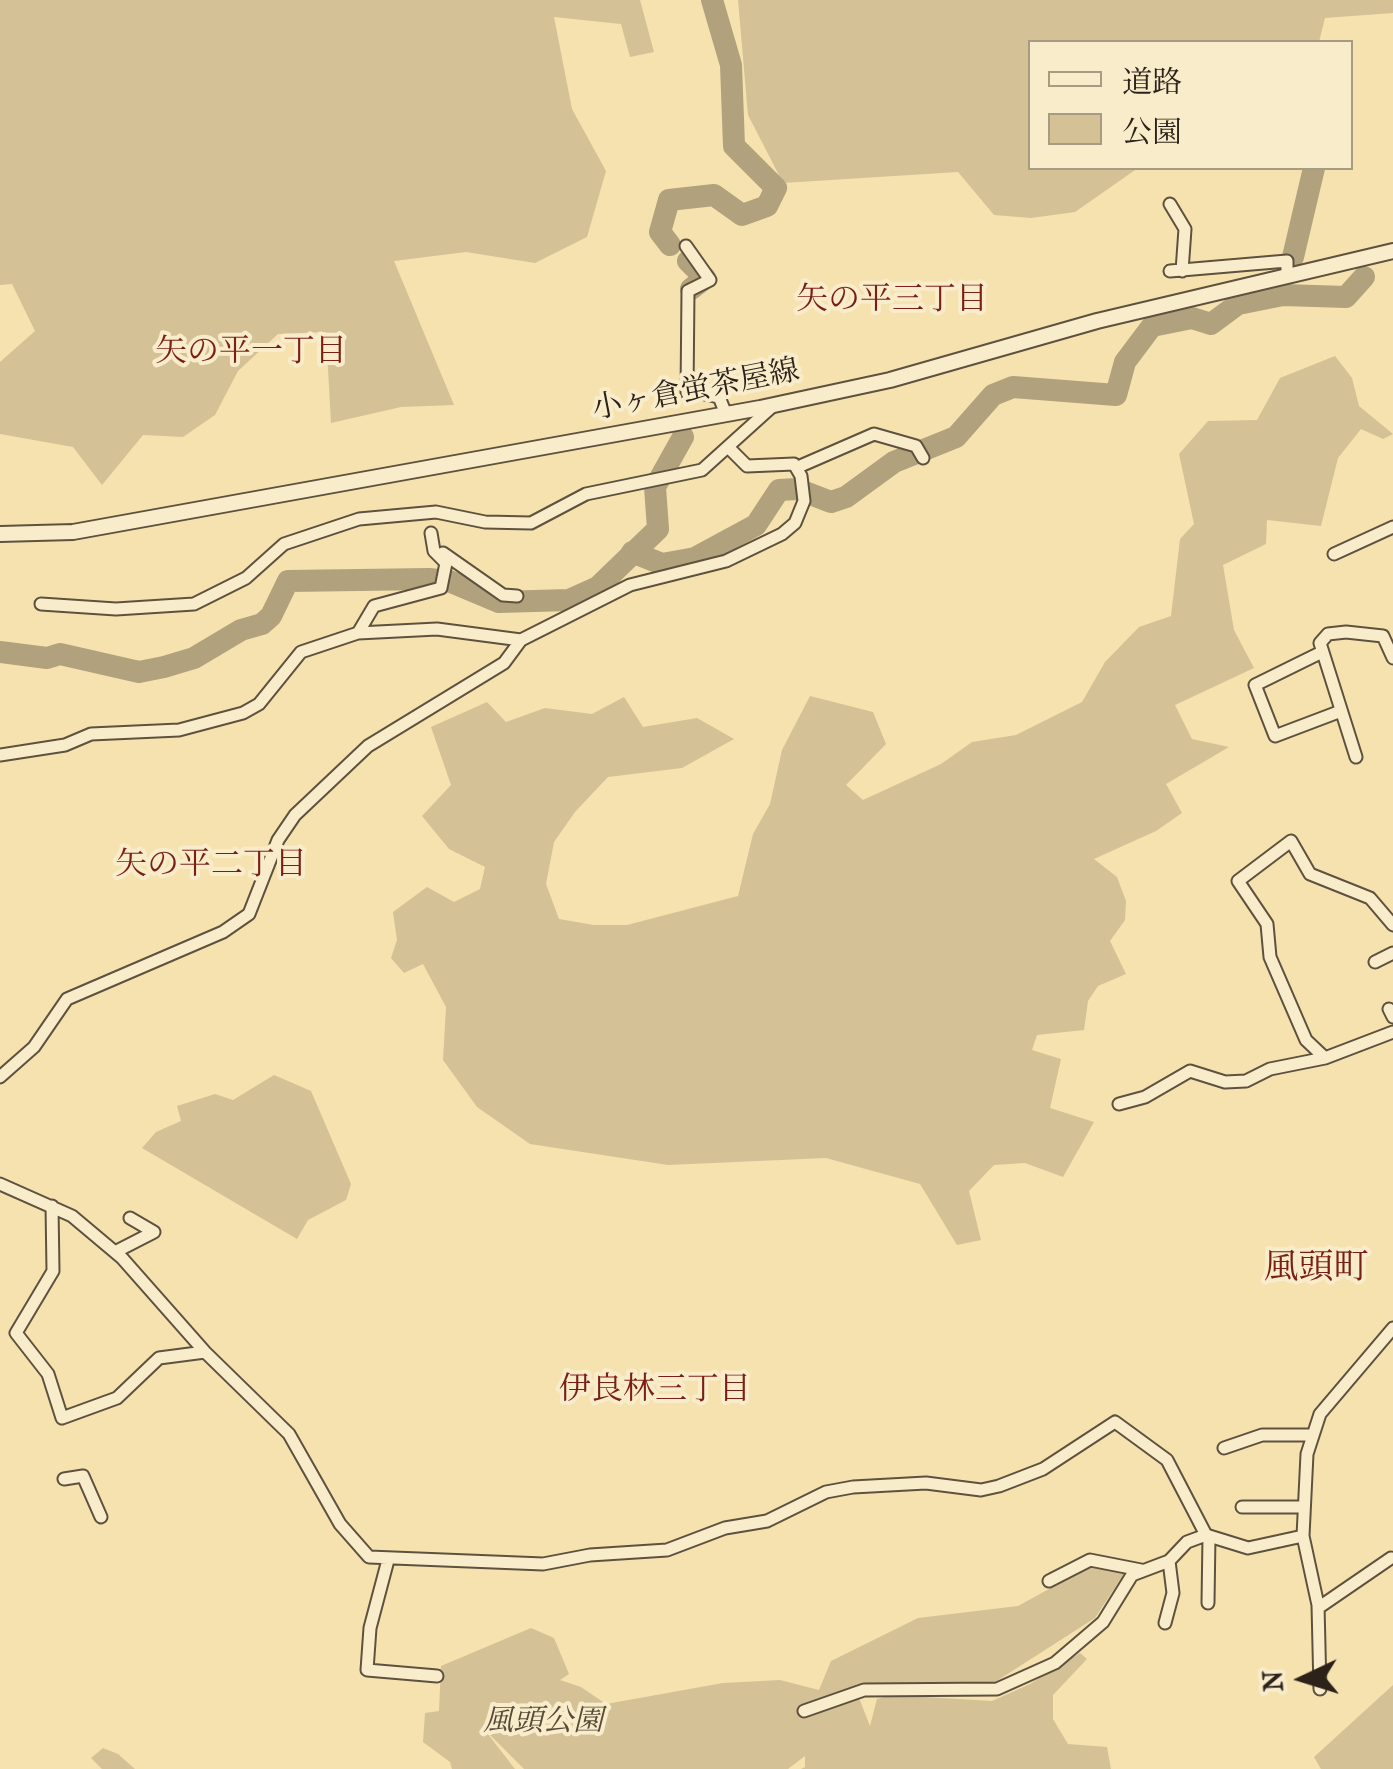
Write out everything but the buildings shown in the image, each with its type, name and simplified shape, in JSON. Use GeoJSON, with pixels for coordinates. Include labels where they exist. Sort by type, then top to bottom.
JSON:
{"type":"FeatureCollection","features":[{"type":"Feature","properties":{"kind":"street"},"geometry":{"type":"LineString","coordinates":[[1170,204],[1185,228],[1176,271],[1286,261],[1287,274]]}},
{"type":"Feature","properties":{"kind":"street"},"geometry":{"type":"LineString","coordinates":[[686,246],[710,280],[688,291],[694,393],[719,397],[726,414]]}},
{"type":"Feature","properties":{"kind":"street","name":"小ヶ倉蛍茶屋線"},"geometry":{"type":"LineString","coordinates":[[0,534],[73,532],[774,405],[890,380],[1287,274],[1393,251]]}},
{"type":"Feature","properties":{"kind":"street"},"geometry":{"type":"LineString","coordinates":[[41,604],[116,609],[194,604],[246,578],[284,544],[336,524],[436,512],[526,524],[586,494],[702,470],[774,405]]}},
{"type":"Feature","properties":{"kind":"street"},"geometry":{"type":"LineString","coordinates":[[729,448],[748,466],[784,463],[798,468],[864,436],[892,437],[916,446],[923,458]]}},
{"type":"Feature","properties":{"kind":"street"},"geometry":{"type":"LineString","coordinates":[[0,755],[64,745],[91,734],[179,730],[243,713],[259,704],[301,652],[358,633],[437,629],[520,640],[630,585],[726,561],[782,534],[795,523],[804,502],[798,468]]}},
{"type":"Feature","properties":{"kind":"street"},"geometry":{"type":"LineString","coordinates":[[1334,554],[1393,526]]}},
{"type":"Feature","properties":{"kind":"street"},"geometry":{"type":"LineString","coordinates":[[358,633],[374,606],[441,588],[446,563],[434,550],[430,533]]}},
{"type":"Feature","properties":{"kind":"street"},"geometry":{"type":"LineString","coordinates":[[434,550],[446,553],[503,595],[517,596]]}},
{"type":"Feature","properties":{"kind":"street"},"geometry":{"type":"LineString","coordinates":[[1356,757],[1320,653],[1320,642],[1328,634],[1346,632],[1383,636],[1393,658]]}},
{"type":"Feature","properties":{"kind":"street"},"geometry":{"type":"LineString","coordinates":[[0,1077],[34,1047],[67,999],[223,932],[249,914],[278,840],[295,814],[368,746],[504,663],[516,652],[520,640]]}},
{"type":"Feature","properties":{"kind":"street"},"geometry":{"type":"LineString","coordinates":[[1320,653],[1255,685],[1275,736],[1341,711]]}},
{"type":"Feature","properties":{"kind":"street"},"geometry":{"type":"LineString","coordinates":[[1326,1058],[1306,1040],[1270,958],[1267,924],[1238,881],[1292,841],[1310,874],[1370,898],[1393,925]]}},
{"type":"Feature","properties":{"kind":"street"},"geometry":{"type":"LineString","coordinates":[[1375,962],[1393,953]]}},
{"type":"Feature","properties":{"kind":"street"},"geometry":{"type":"LineString","coordinates":[[1119,1104],[1145,1096],[1190,1071],[1225,1082],[1246,1081],[1270,1070],[1326,1058],[1393,1032]]}},
{"type":"Feature","properties":{"kind":"street"},"geometry":{"type":"LineString","coordinates":[[0,1184],[52,1206],[91,1229],[115,1252],[205,1352],[289,1434],[340,1524],[364,1553],[388,1560],[543,1564],[590,1555],[667,1550],[725,1528],[766,1521],[826,1492],[891,1484],[981,1490],[999,1486],[1042,1469],[1115,1422],[1168,1460],[1208,1536],[1208,1603]]}},
{"type":"Feature","properties":{"kind":"street"},"geometry":{"type":"LineString","coordinates":[[52,1206],[54,1271],[16,1333],[48,1374],[62,1418],[117,1398],[158,1358],[205,1352]]}},
{"type":"Feature","properties":{"kind":"street"},"geometry":{"type":"LineString","coordinates":[[115,1252],[154,1232],[130,1218]]}},
{"type":"Feature","properties":{"kind":"street"},"geometry":{"type":"LineString","coordinates":[[1320,1689],[1318,1608],[1303,1536],[1307,1454],[1320,1414],[1393,1328]]}},
{"type":"Feature","properties":{"kind":"street"},"geometry":{"type":"LineString","coordinates":[[1224,1448],[1262,1435],[1313,1436]]}},
{"type":"Feature","properties":{"kind":"street"},"geometry":{"type":"LineString","coordinates":[[64,1480],[82,1476],[101,1517]]}},
{"type":"Feature","properties":{"kind":"street"},"geometry":{"type":"LineString","coordinates":[[1242,1507],[1304,1507]]}},
{"type":"Feature","properties":{"kind":"street"},"geometry":{"type":"LineString","coordinates":[[804,1711],[864,1690],[997,1689],[1055,1663],[1103,1622],[1132,1575],[1169,1561],[1187,1542],[1208,1536],[1248,1548],[1303,1536]]}},
{"type":"Feature","properties":{"kind":"street"},"geometry":{"type":"LineString","coordinates":[[1318,1608],[1391,1558]]}},
{"type":"Feature","properties":{"kind":"street"},"geometry":{"type":"LineString","coordinates":[[388,1560],[370,1628],[367,1670],[437,1676]]}},
{"type":"Feature","properties":{"kind":"street"},"geometry":{"type":"LineString","coordinates":[[1049,1581],[1090,1560],[1140,1570]]}},
{"type":"Feature","properties":{"kind":"street"},"geometry":{"type":"LineString","coordinates":[[1165,1623],[1172,1593],[1169,1561]]}},
{"type":"Feature","properties":{"kind":"green space"},"geometry":{"type":"Polygon","coordinates":[[[0,0],[640,0],[654,52],[630,57],[621,24],[554,17],[572,109],[606,171],[587,237],[535,263],[466,252],[394,261],[454,405],[401,407],[331,423],[326,332],[278,334],[238,371],[215,415],[183,437],[143,435],[102,485],[73,447],[0,434],[0,362],[35,331],[12,284],[0,285],[0,0]]]}},
{"type":"Feature","properties":{"kind":"green space"},"geometry":{"type":"Polygon","coordinates":[[[738,0],[1393,0],[1393,13],[1325,18],[1320,40],[1028,40],[1028,170],[1135,170],[1075,212],[1031,218],[994,215],[958,172],[783,183],[748,115],[738,0]]]}},
{"type":"Feature","properties":{"kind":"green space"},"geometry":{"type":"Polygon","coordinates":[[[1335,356],[1352,378],[1359,406],[1393,434],[1383,439],[1361,429],[1338,458],[1321,526],[1267,520],[1266,544],[1223,565],[1234,630],[1254,668],[1175,705],[1192,739],[1229,747],[1166,784],[1182,813],[1156,831],[1094,859],[1117,877],[1126,901],[1125,920],[1110,941],[1126,974],[1098,986],[1088,1001],[1084,1030],[1037,1035],[1032,1050],[1061,1059],[1050,1108],[1094,1122],[1063,1177],[1025,1163],[994,1165],[969,1191],[981,1240],[957,1245],[920,1184],[826,1158],[668,1165],[530,1144],[477,1107],[443,1060],[446,1007],[423,964],[404,973],[391,958],[397,940],[393,912],[427,887],[454,902],[480,889],[485,867],[449,849],[422,816],[451,785],[431,727],[487,702],[506,722],[545,708],[592,714],[624,697],[643,727],[697,718],[734,739],[682,768],[608,777],[575,812],[554,842],[546,884],[559,919],[594,925],[627,925],[738,896],[753,834],[770,804],[782,750],[810,696],[873,712],[886,744],[846,785],[863,800],[941,764],[972,742],[1016,735],[1082,702],[1105,662],[1139,627],[1171,616],[1180,539],[1194,524],[1179,454],[1208,421],[1257,420],[1280,378],[1335,356]]]}},
{"type":"Feature","properties":{"kind":"green space"},"geometry":{"type":"Polygon","coordinates":[[[274,1075],[311,1091],[351,1184],[346,1200],[308,1220],[297,1239],[142,1148],[156,1132],[181,1121],[177,1106],[215,1094],[233,1100],[274,1075]]]}},
{"type":"Feature","properties":{"kind":"green space","name":"風頭公園"},"geometry":{"type":"Polygon","coordinates":[[[1089,1567],[1127,1569],[1095,1618],[995,1682],[862,1684],[844,1702],[859,1698],[870,1726],[877,1699],[892,1695],[992,1701],[1030,1684],[1080,1653],[1087,1659],[1053,1695],[1053,1719],[1068,1744],[1107,1747],[1111,1769],[801,1769],[805,1767],[805,1756],[788,1769],[524,1769],[484,1729],[515,1769],[452,1769],[450,1762],[423,1742],[425,1713],[439,1711],[441,1666],[531,1628],[554,1638],[569,1674],[560,1680],[581,1687],[606,1704],[723,1683],[780,1680],[819,1690],[831,1661],[918,1618],[1018,1606],[1089,1567]]]}},
{"type":"Feature","properties":{"kind":"green space"},"geometry":{"type":"Polygon","coordinates":[[[1393,1685],[1393,1769],[1321,1769],[1314,1757],[1393,1685]]]}},
{"type":"Feature","properties":{"kind":"green space"},"geometry":{"type":"Polygon","coordinates":[[[103,1748],[118,1754],[135,1769],[102,1769],[91,1758],[103,1748]]]}},
{"type":"Feature","properties":{"kind":"waterway"},"geometry":{"type":"LineString","coordinates":[[670,245],[660,232],[669,200],[714,195],[742,215],[767,206],[776,188],[734,146],[731,65],[712,0]]}},
{"type":"Feature","properties":{"kind":"waterway"},"geometry":{"type":"LineString","coordinates":[[1293,257],[1314,170]]}},
{"type":"Feature","properties":{"kind":"waterway"},"geometry":{"type":"LineString","coordinates":[[688,261],[705,278],[691,289]]}},
{"type":"Feature","properties":{"kind":"waterway"},"geometry":{"type":"LineString","coordinates":[[632,552],[662,564],[695,558],[756,525],[779,490],[797,489],[831,502],[846,497],[894,462],[956,437],[993,395],[1013,387],[1116,395],[1125,362],[1152,326],[1192,318],[1211,324],[1238,304],[1283,295],[1346,297],[1364,277]]}},
{"type":"Feature","properties":{"kind":"waterway"},"geometry":{"type":"LineString","coordinates":[[0,652],[47,658],[60,654],[139,672],[164,667],[194,658],[241,630],[262,624],[271,616],[288,581],[429,579],[449,581],[499,602],[569,600],[598,587],[658,529],[655,487],[683,437]]}},
{"type":"Feature","properties":{"kind":"district","name":"矢の平三丁目"},"geometry":{"type":"Point","coordinates":[892,301]}},
{"type":"Feature","properties":{"kind":"district","name":"矢の平一丁目"},"geometry":{"type":"Point","coordinates":[251,353]}},
{"type":"Feature","properties":{"kind":"district","name":"矢の平二丁目"},"geometry":{"type":"Point","coordinates":[211,866]}},
{"type":"Feature","properties":{"kind":"district","name":"風頭町"},"geometry":{"type":"Point","coordinates":[1316,1269]}},
{"type":"Feature","properties":{"kind":"district","name":"伊良林三丁目"},"geometry":{"type":"Point","coordinates":[655,1391]}}]}
